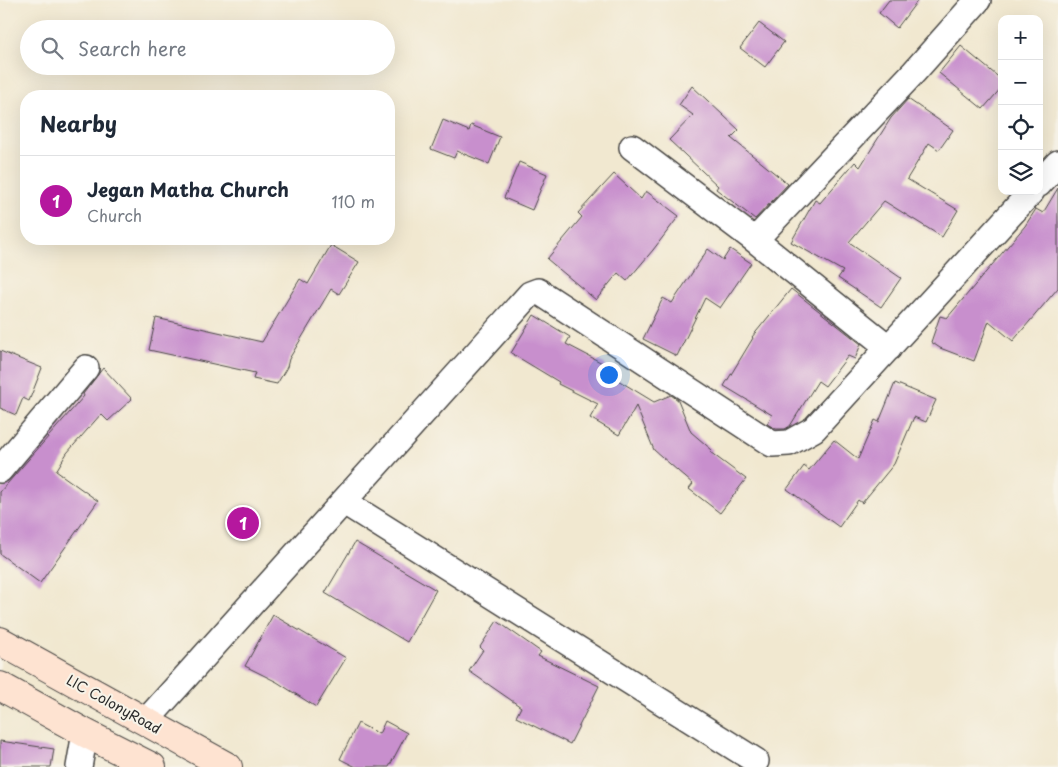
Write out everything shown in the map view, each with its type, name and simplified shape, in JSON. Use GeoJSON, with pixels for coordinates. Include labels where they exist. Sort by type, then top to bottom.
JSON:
{"type":"FeatureCollection","features":[{"type":"Feature","properties":{"kind":"main road","name":"LIC ColonyRoad"},"geometry":{"type":"LineString","coordinates":[[0,641],[228,767]]}},
{"type":"Feature","properties":{"kind":"main road"},"geometry":{"type":"LineString","coordinates":[[0,686],[85,733],[152,767]]}},
{"type":"Feature","properties":{"kind":"street"},"geometry":{"type":"LineString","coordinates":[[755,240],[914,72],[978,0]]}},
{"type":"Feature","properties":{"kind":"street"},"geometry":{"type":"LineString","coordinates":[[632,147],[755,240],[889,348]]}},
{"type":"Feature","properties":{"kind":"street"},"geometry":{"type":"LineString","coordinates":[[1043,180],[1058,163]]}},
{"type":"Feature","properties":{"kind":"street"},"geometry":{"type":"LineString","coordinates":[[146,721],[530,294],[538,291],[772,444],[788,443],[814,429],[1028,195]]}},
{"type":"Feature","properties":{"kind":"street"},"geometry":{"type":"LineString","coordinates":[[0,470],[86,368]]}},
{"type":"Feature","properties":{"kind":"street"},"geometry":{"type":"LineString","coordinates":[[344,502],[756,761]]}},
{"type":"Feature","properties":{"kind":"street"},"geometry":{"type":"LineString","coordinates":[[79,767],[85,733]]}},
{"type":"Feature","properties":{"kind":"building"},"geometry":{"type":"Polygon","coordinates":[[[889,0],[918,0],[897,28],[879,13],[889,0]]]}},
{"type":"Feature","properties":{"kind":"building"},"geometry":{"type":"Polygon","coordinates":[[[759,23],[784,42],[765,67],[740,48],[759,23]]]}},
{"type":"Feature","properties":{"kind":"building"},"geometry":{"type":"Polygon","coordinates":[[[961,46],[998,77],[998,92],[983,109],[939,73],[961,46]]]}},
{"type":"Feature","properties":{"kind":"building"},"geometry":{"type":"Polygon","coordinates":[[[692,86],[739,130],[731,138],[788,184],[755,219],[716,189],[718,186],[669,140],[693,115],[679,105],[692,86]]]}},
{"type":"Feature","properties":{"kind":"building"},"geometry":{"type":"Polygon","coordinates":[[[908,99],[953,130],[939,150],[929,143],[907,179],[958,210],[942,237],[884,201],[849,242],[901,278],[881,307],[838,278],[843,271],[791,242],[815,200],[820,203],[855,162],[860,167],[891,118],[908,99]]]}},
{"type":"Feature","properties":{"kind":"building"},"geometry":{"type":"Polygon","coordinates":[[[443,120],[469,131],[471,125],[500,137],[489,164],[457,151],[454,158],[431,149],[443,120]]]}},
{"type":"Feature","properties":{"kind":"building"},"geometry":{"type":"Polygon","coordinates":[[[519,162],[547,174],[532,210],[504,198],[519,162]]]}},
{"type":"Feature","properties":{"kind":"building"},"geometry":{"type":"Polygon","coordinates":[[[614,174],[641,199],[646,191],[679,216],[627,281],[618,273],[596,300],[547,259],[582,217],[578,213],[614,174]]]}},
{"type":"Feature","properties":{"kind":"building"},"geometry":{"type":"Polygon","coordinates":[[[1058,188],[1058,288],[1013,341],[989,321],[974,361],[940,348],[931,342],[940,316],[947,318],[1025,226],[1036,209],[1043,213],[1058,188]]]}},
{"type":"Feature","properties":{"kind":"building"},"geometry":{"type":"Polygon","coordinates":[[[331,245],[359,262],[339,294],[331,289],[289,359],[287,367],[277,384],[253,379],[255,373],[149,350],[156,318],[262,342],[300,279],[308,284],[331,245]]]}},
{"type":"Feature","properties":{"kind":"building"},"geometry":{"type":"Polygon","coordinates":[[[708,249],[723,260],[730,249],[751,263],[720,308],[705,298],[677,356],[643,339],[663,298],[672,303],[708,249]]]}},
{"type":"Feature","properties":{"kind":"building"},"geometry":{"type":"Polygon","coordinates":[[[791,289],[861,344],[855,359],[848,356],[825,386],[818,381],[790,426],[785,429],[776,429],[767,424],[772,415],[724,386],[752,337],[791,289]]]}},
{"type":"Feature","properties":{"kind":"building"},"geometry":{"type":"Polygon","coordinates":[[[534,315],[570,337],[566,344],[606,365],[603,371],[654,402],[671,395],[678,400],[691,432],[712,450],[710,452],[746,479],[720,513],[689,489],[693,484],[654,450],[636,406],[619,435],[590,418],[598,404],[558,384],[559,382],[511,353],[534,315]]]}},
{"type":"Feature","properties":{"kind":"building"},"geometry":{"type":"Polygon","coordinates":[[[0,351],[42,368],[29,401],[23,398],[16,415],[0,408],[0,351]]]}},
{"type":"Feature","properties":{"kind":"building"},"geometry":{"type":"Polygon","coordinates":[[[103,368],[132,399],[108,421],[101,414],[67,453],[56,471],[98,501],[40,583],[0,554],[0,492],[84,396],[83,394],[103,368]]]}},
{"type":"Feature","properties":{"kind":"building"},"geometry":{"type":"Polygon","coordinates":[[[895,383],[936,400],[926,422],[914,417],[894,464],[862,503],[858,500],[839,527],[787,489],[804,466],[809,470],[834,440],[858,459],[875,420],[879,422],[895,383]]]}},
{"type":"Feature","properties":{"kind":"building"},"geometry":{"type":"Polygon","coordinates":[[[355,542],[436,590],[407,642],[325,593],[355,542]]]}},
{"type":"Feature","properties":{"kind":"building"},"geometry":{"type":"Polygon","coordinates":[[[273,615],[346,658],[316,707],[277,682],[245,666],[273,615]]]}},
{"type":"Feature","properties":{"kind":"building"},"geometry":{"type":"Polygon","coordinates":[[[497,621],[541,652],[538,656],[599,686],[570,744],[516,717],[521,707],[469,671],[483,650],[480,647],[497,621]]]}},
{"type":"Feature","properties":{"kind":"building"},"geometry":{"type":"Polygon","coordinates":[[[385,721],[407,733],[389,767],[356,767],[340,759],[358,723],[379,734],[385,721]]]}},
{"type":"Feature","properties":{"kind":"building"},"geometry":{"type":"Polygon","coordinates":[[[0,741],[54,749],[51,767],[0,767],[0,741]]]}},
{"type":"Feature","properties":{"kind":"place","name":"Jegan Matha Church"},"geometry":{"type":"Point","coordinates":[243,523]}}]}
